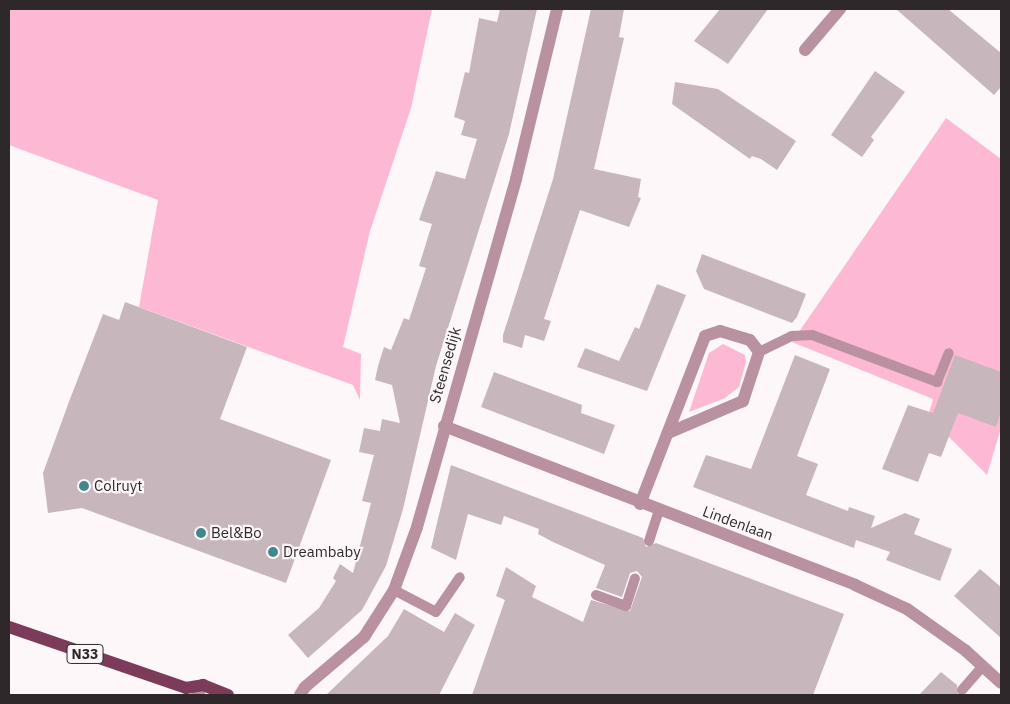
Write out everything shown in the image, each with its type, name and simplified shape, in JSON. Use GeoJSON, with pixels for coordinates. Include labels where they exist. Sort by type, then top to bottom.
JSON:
{"type":"FeatureCollection","features":[{"type":"Feature","properties":{"kind":"main road","name":"N33"},"geometry":{"type":"LineString","coordinates":[[9,627],[188,692],[200,690],[228,695]]}},
{"type":"Feature","properties":{"kind":"street","name":"Steensedijk"},"geometry":{"type":"LineString","coordinates":[[300,695],[305,687],[364,637],[394,590],[417,527],[444,426],[516,179],[557,9]]}},
{"type":"Feature","properties":{"kind":"street"},"geometry":{"type":"LineString","coordinates":[[805,50],[840,9]]}},
{"type":"Feature","properties":{"kind":"street"},"geometry":{"type":"LineString","coordinates":[[640,504],[704,336],[720,331],[750,340],[760,352],[743,401],[668,434]]}},
{"type":"Feature","properties":{"kind":"street","name":"Lindenlaan"},"geometry":{"type":"LineString","coordinates":[[444,426],[640,504],[855,585],[907,609],[983,666],[1001,684]]}},
{"type":"Feature","properties":{"kind":"lane"},"geometry":{"type":"LineString","coordinates":[[760,352],[792,336],[812,335],[937,382],[949,353]]}},
{"type":"Feature","properties":{"kind":"lane"},"geometry":{"type":"LineString","coordinates":[[649,541],[659,511]]}},
{"type":"Feature","properties":{"kind":"lane"},"geometry":{"type":"LineString","coordinates":[[394,590],[436,612],[460,577]]}},
{"type":"Feature","properties":{"kind":"lane"},"geometry":{"type":"LineString","coordinates":[[596,595],[626,606],[635,578]]}},
{"type":"Feature","properties":{"kind":"lane"},"geometry":{"type":"LineString","coordinates":[[962,690],[983,666]]}},
{"type":"Feature","properties":{"kind":"shaded area"},"geometry":{"type":"Polygon","coordinates":[[[9,9],[432,9],[411,108],[370,231],[343,347],[361,354],[360,400],[353,385],[139,307],[158,200],[9,145],[9,9]]]}},
{"type":"Feature","properties":{"kind":"shaded area"},"geometry":{"type":"Polygon","coordinates":[[[946,118],[1001,159],[1001,428],[987,475],[928,416],[933,399],[792,342],[946,118]]]}},
{"type":"Feature","properties":{"kind":"shaded area"},"geometry":{"type":"Polygon","coordinates":[[[723,344],[745,355],[746,362],[739,387],[725,398],[689,412],[709,353],[723,344]]]}},
{"type":"Feature","properties":{"kind":"building"},"geometry":{"type":"Polygon","coordinates":[[[500,9],[537,9],[509,134],[436,366],[403,509],[386,566],[362,610],[308,658],[288,635],[319,608],[336,581],[333,578],[340,564],[353,573],[371,503],[362,501],[374,455],[359,452],[364,428],[380,431],[382,419],[400,423],[392,385],[375,380],[378,366],[384,347],[391,350],[404,318],[409,320],[426,268],[419,266],[432,224],[419,220],[436,171],[465,179],[477,139],[461,135],[465,121],[454,117],[465,72],[469,73],[479,18],[497,22],[500,9]]]}},
{"type":"Feature","properties":{"kind":"building"},"geometry":{"type":"Polygon","coordinates":[[[591,9],[624,9],[619,37],[624,38],[594,169],[641,179],[638,197],[641,198],[629,227],[580,210],[544,319],[551,321],[544,341],[525,335],[522,348],[503,342],[503,335],[553,179],[591,9]]]}},
{"type":"Feature","properties":{"kind":"building"},"geometry":{"type":"Polygon","coordinates":[[[720,9],[768,9],[728,64],[694,41],[720,9]]]}},
{"type":"Feature","properties":{"kind":"building"},"geometry":{"type":"Polygon","coordinates":[[[896,9],[948,9],[1001,53],[1001,87],[994,95],[896,9]]]}},
{"type":"Feature","properties":{"kind":"building"},"geometry":{"type":"Polygon","coordinates":[[[875,71],[905,92],[871,137],[874,140],[862,157],[831,135],[875,71]]]}},
{"type":"Feature","properties":{"kind":"building"},"geometry":{"type":"Polygon","coordinates":[[[675,82],[718,89],[796,141],[777,170],[761,159],[752,156],[750,159],[672,104],[675,82]]]}},
{"type":"Feature","properties":{"kind":"building"},"geometry":{"type":"Polygon","coordinates":[[[702,254],[806,294],[797,317],[792,323],[704,289],[696,271],[702,254]]]}},
{"type":"Feature","properties":{"kind":"building"},"geometry":{"type":"Polygon","coordinates":[[[657,284],[686,295],[647,391],[577,367],[585,348],[619,361],[635,327],[639,329],[657,284]]]}},
{"type":"Feature","properties":{"kind":"building"},"geometry":{"type":"Polygon","coordinates":[[[125,302],[247,347],[220,419],[331,460],[286,583],[82,508],[48,513],[43,473],[70,399],[103,314],[119,320],[125,302]]]}},
{"type":"Feature","properties":{"kind":"building"},"geometry":{"type":"Polygon","coordinates":[[[795,355],[830,369],[797,456],[818,464],[806,495],[848,511],[849,507],[875,516],[871,528],[905,513],[920,519],[914,534],[952,549],[940,581],[886,560],[890,552],[856,540],[854,548],[693,487],[706,455],[751,469],[795,355]]]}},
{"type":"Feature","properties":{"kind":"building"},"geometry":{"type":"Polygon","coordinates":[[[955,355],[1001,372],[1001,411],[996,427],[958,413],[941,457],[929,453],[918,482],[882,469],[908,405],[933,413],[955,355]]]}},
{"type":"Feature","properties":{"kind":"building"},"geometry":{"type":"Polygon","coordinates":[[[494,372],[582,405],[581,413],[615,425],[604,454],[481,407],[494,372]]]}},
{"type":"Feature","properties":{"kind":"building"},"geometry":{"type":"Polygon","coordinates":[[[451,465],[643,538],[646,547],[656,543],[844,614],[813,695],[472,695],[505,600],[496,596],[506,567],[536,586],[532,597],[583,622],[591,600],[630,611],[642,577],[637,571],[630,573],[622,597],[596,588],[605,565],[538,534],[539,529],[504,516],[501,525],[468,514],[456,560],[431,548],[451,465]]]}},
{"type":"Feature","properties":{"kind":"building"},"geometry":{"type":"Polygon","coordinates":[[[980,569],[1001,587],[1001,638],[954,596],[980,569]]]}},
{"type":"Feature","properties":{"kind":"building"},"geometry":{"type":"Polygon","coordinates":[[[404,609],[444,632],[455,613],[475,625],[439,695],[326,695],[388,636],[404,609]]]}},
{"type":"Feature","properties":{"kind":"building"},"geometry":{"type":"Polygon","coordinates":[[[941,672],[957,685],[958,695],[919,695],[941,672]]]}},
{"type":"Feature","properties":{"kind":"place","name":"Colruyt"},"geometry":{"type":"Point","coordinates":[84,486]}},
{"type":"Feature","properties":{"kind":"place","name":"Bel&Bo"},"geometry":{"type":"Point","coordinates":[201,533]}},
{"type":"Feature","properties":{"kind":"place","name":"Dreambaby"},"geometry":{"type":"Point","coordinates":[273,552]}}]}
